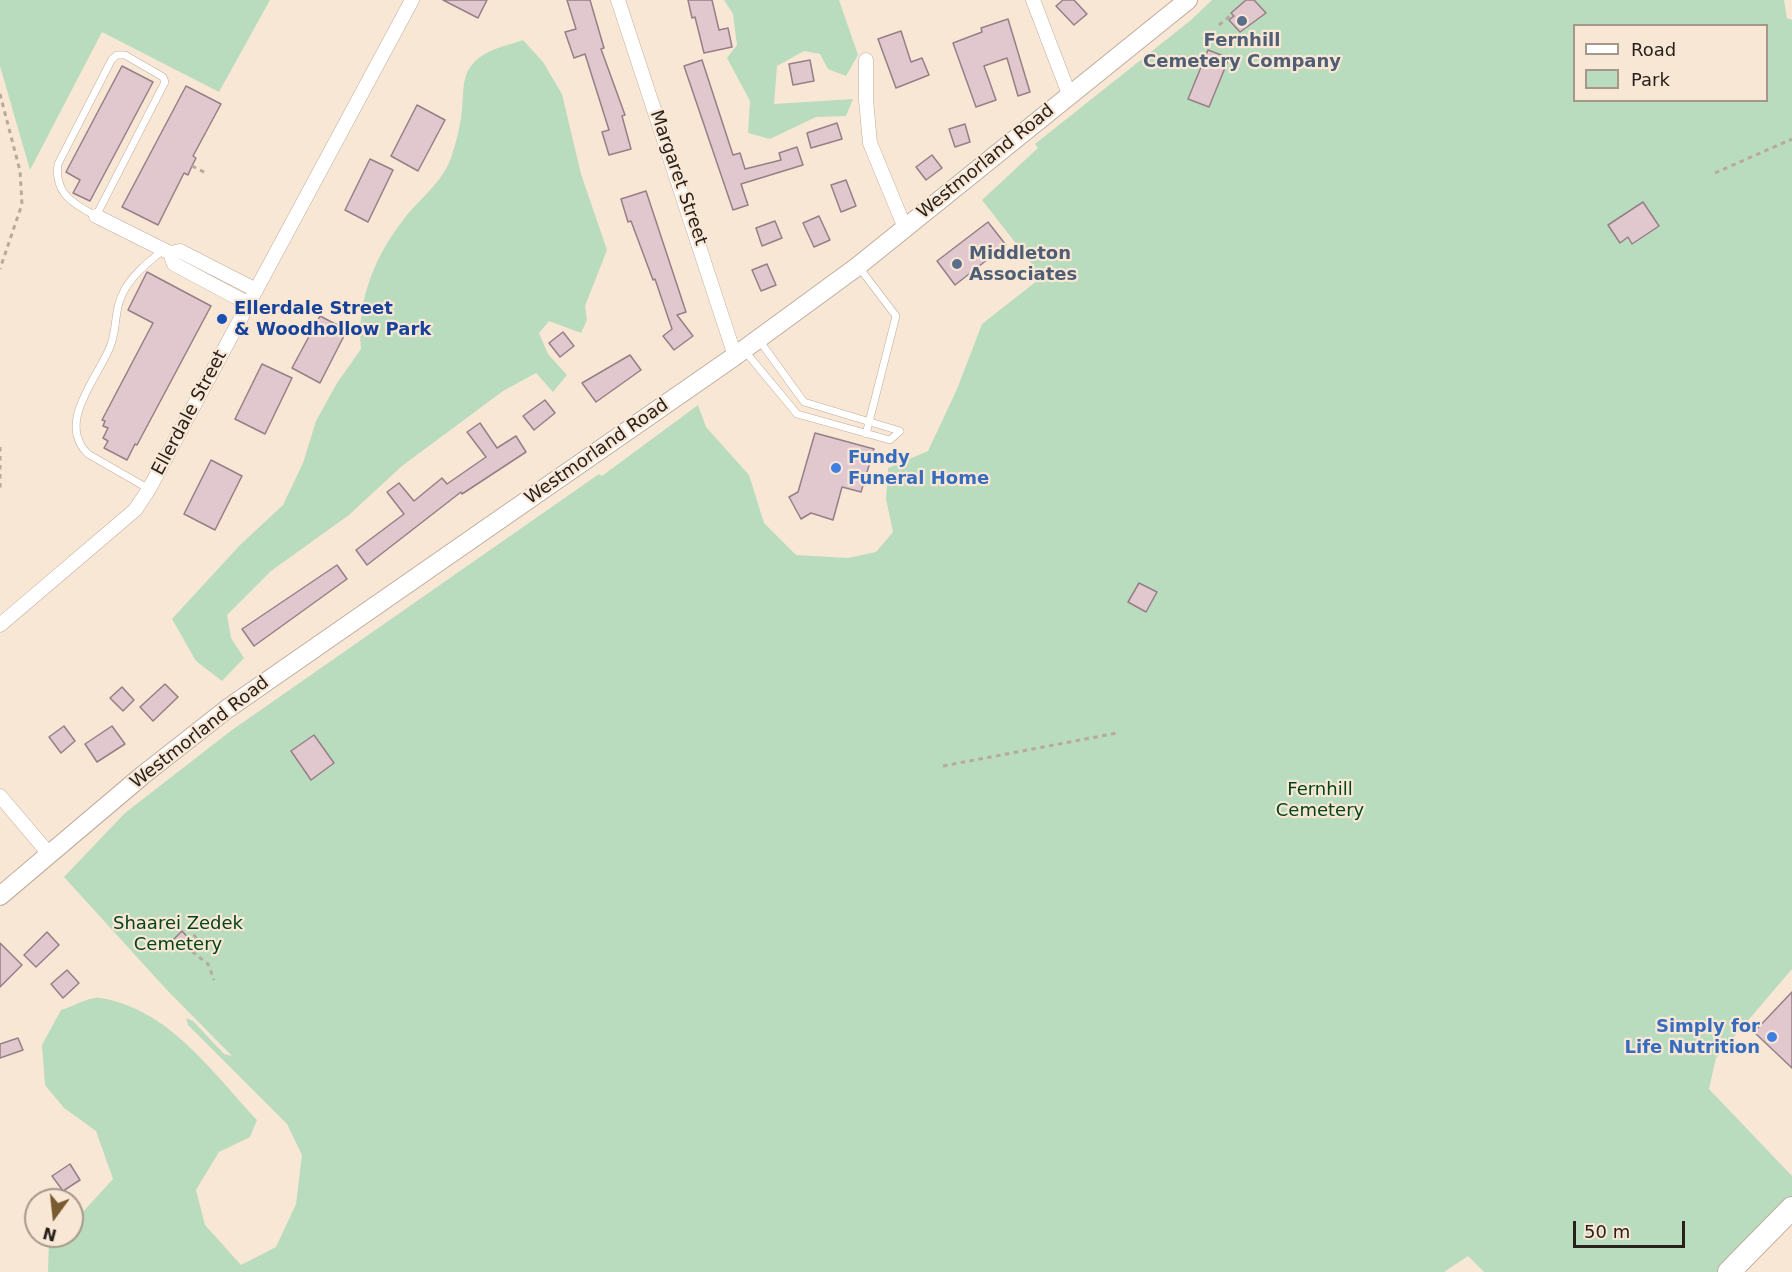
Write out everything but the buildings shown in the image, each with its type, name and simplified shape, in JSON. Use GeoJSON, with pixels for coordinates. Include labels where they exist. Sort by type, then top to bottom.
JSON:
{"type":"FeatureCollection","features":[{"type":"Feature","properties":{"kind":"main road"},"geometry":{"type":"LineString","coordinates":[[1729,1272],[1792,1208]]}},
{"type":"Feature","properties":{"kind":"street","name":"Ellerdale Street"},"geometry":{"type":"LineString","coordinates":[[0,625],[135,510],[149,489],[412,0]]}},
{"type":"Feature","properties":{"kind":"street","name":"Margaret Street"},"geometry":{"type":"LineString","coordinates":[[618,0],[746,348]]}},
{"type":"Feature","properties":{"kind":"street"},"geometry":{"type":"LineString","coordinates":[[1033,0],[1069,94]]}},
{"type":"Feature","properties":{"kind":"street","name":"Westmorland Road"},"geometry":{"type":"LineString","coordinates":[[0,896],[142,775],[236,703],[746,348],[858,266],[1188,0]]}},
{"type":"Feature","properties":{"kind":"street"},"geometry":{"type":"LineString","coordinates":[[866,60],[866,100],[870,143],[905,228]]}},
{"type":"Feature","properties":{"kind":"street"},"geometry":{"type":"LineString","coordinates":[[96,216],[166,251],[180,251],[256,290]]}},
{"type":"Feature","properties":{"kind":"street"},"geometry":{"type":"LineString","coordinates":[[166,251],[174,264],[249,304]]}},
{"type":"Feature","properties":{"kind":"street"},"geometry":{"type":"LineString","coordinates":[[0,796],[50,855]]}},
{"type":"Feature","properties":{"kind":"lane"},"geometry":{"type":"LineString","coordinates":[[117,55],[124,55],[163,76],[165,82],[96,216],[65,195],[57,178],[58,164],[112,59],[117,55]]}},
{"type":"Feature","properties":{"kind":"lane"},"geometry":{"type":"LineString","coordinates":[[149,489],[87,454],[80,446],[75,425],[78,411],[111,346],[116,308],[124,290],[166,251]]}},
{"type":"Feature","properties":{"kind":"lane"},"geometry":{"type":"LineString","coordinates":[[858,266],[896,316],[866,434]]}},
{"type":"Feature","properties":{"kind":"lane"},"geometry":{"type":"LineString","coordinates":[[746,348],[804,402],[900,431],[890,440],[797,414],[746,348]]}},
{"type":"Feature","properties":{"kind":"path"},"geometry":{"type":"LineString","coordinates":[[1219,25],[1230,16],[1232,18]]}},
{"type":"Feature","properties":{"kind":"path"},"geometry":{"type":"LineString","coordinates":[[0,94],[20,171],[22,204],[0,268]]}},
{"type":"Feature","properties":{"kind":"path"},"geometry":{"type":"LineString","coordinates":[[1715,173],[1792,139]]}},
{"type":"Feature","properties":{"kind":"path"},"geometry":{"type":"LineString","coordinates":[[192,166],[208,174]]}},
{"type":"Feature","properties":{"kind":"path"},"geometry":{"type":"LineString","coordinates":[[0,447],[0,489]]}},
{"type":"Feature","properties":{"kind":"path"},"geometry":{"type":"LineString","coordinates":[[943,766],[1117,733]]}},
{"type":"Feature","properties":{"kind":"path"},"geometry":{"type":"LineString","coordinates":[[189,927],[200,944],[192,952]]}},
{"type":"Feature","properties":{"kind":"path"},"geometry":{"type":"LineString","coordinates":[[185,946],[208,964],[214,980]]}},
{"type":"Feature","properties":{"kind":"green space"},"geometry":{"type":"Polygon","coordinates":[[[0,0],[270,0],[219,92],[102,32],[30,170],[0,66],[0,0]]]}},
{"type":"Feature","properties":{"kind":"green space"},"geometry":{"type":"Polygon","coordinates":[[[724,0],[839,0],[858,55],[846,76],[828,69],[820,54],[804,51],[777,66],[774,104],[853,99],[846,116],[816,117],[770,139],[748,133],[750,101],[727,58],[737,45],[733,14],[724,0]]]}},
{"type":"Feature","properties":{"kind":"green space","name":"Fernhill Cemetery"},"geometry":{"type":"Polygon","coordinates":[[[1212,0],[1784,0],[1787,18],[1792,20],[1792,969],[1716,1058],[1709,1089],[1792,1176],[1792,1207],[1728,1272],[1484,1272],[1468,1256],[1444,1272],[48,1272],[49,1248],[84,1248],[84,1211],[113,1179],[96,1131],[64,1108],[45,1085],[42,1045],[61,1010],[86,1000],[100,998],[124,1004],[147,1015],[188,1045],[257,1120],[250,1137],[219,1152],[196,1190],[205,1225],[241,1265],[276,1247],[296,1204],[302,1155],[287,1124],[188,1025],[186,1018],[193,1021],[224,1054],[232,1056],[166,989],[64,877],[125,813],[232,730],[599,474],[602,476],[698,405],[706,427],[749,475],[764,523],[796,555],[848,558],[876,552],[893,532],[886,499],[888,468],[928,451],[957,389],[982,324],[1042,277],[982,200],[1038,148],[1035,144],[1191,20],[1212,0]]]}},
{"type":"Feature","properties":{"kind":"green space"},"geometry":{"type":"Polygon","coordinates":[[[523,40],[543,62],[562,94],[581,174],[607,250],[585,306],[587,320],[581,333],[549,321],[539,333],[548,354],[567,375],[553,392],[536,373],[503,391],[402,466],[349,515],[271,571],[227,615],[231,638],[244,658],[222,681],[196,661],[172,619],[240,545],[283,505],[303,463],[316,421],[337,383],[361,349],[360,331],[365,295],[378,261],[396,230],[437,182],[451,158],[462,112],[466,74],[486,53],[523,40]]]}},
{"type":"Feature","properties":{"kind":"place","name":"Fernhill Cemetery Company"},"geometry":{"type":"Point","coordinates":[1242,21]}},
{"type":"Feature","properties":{"kind":"place","name":"Middleton Associates"},"geometry":{"type":"Point","coordinates":[957,264]}},
{"type":"Feature","properties":{"kind":"place","name":"Ellerdale Street & Woodhollow Park"},"geometry":{"type":"Point","coordinates":[222,319]}},
{"type":"Feature","properties":{"kind":"place","name":"Fundy Funeral Home"},"geometry":{"type":"Point","coordinates":[836,468]}},
{"type":"Feature","properties":{"kind":"place","name":"Simply for Life Nutrition"},"geometry":{"type":"Point","coordinates":[1772,1037]}},
{"type":"Feature","properties":{"kind":"park label","name":"Shaarei Zedek Cemetery"},"geometry":{"type":"Point","coordinates":[178,934]}}]}
